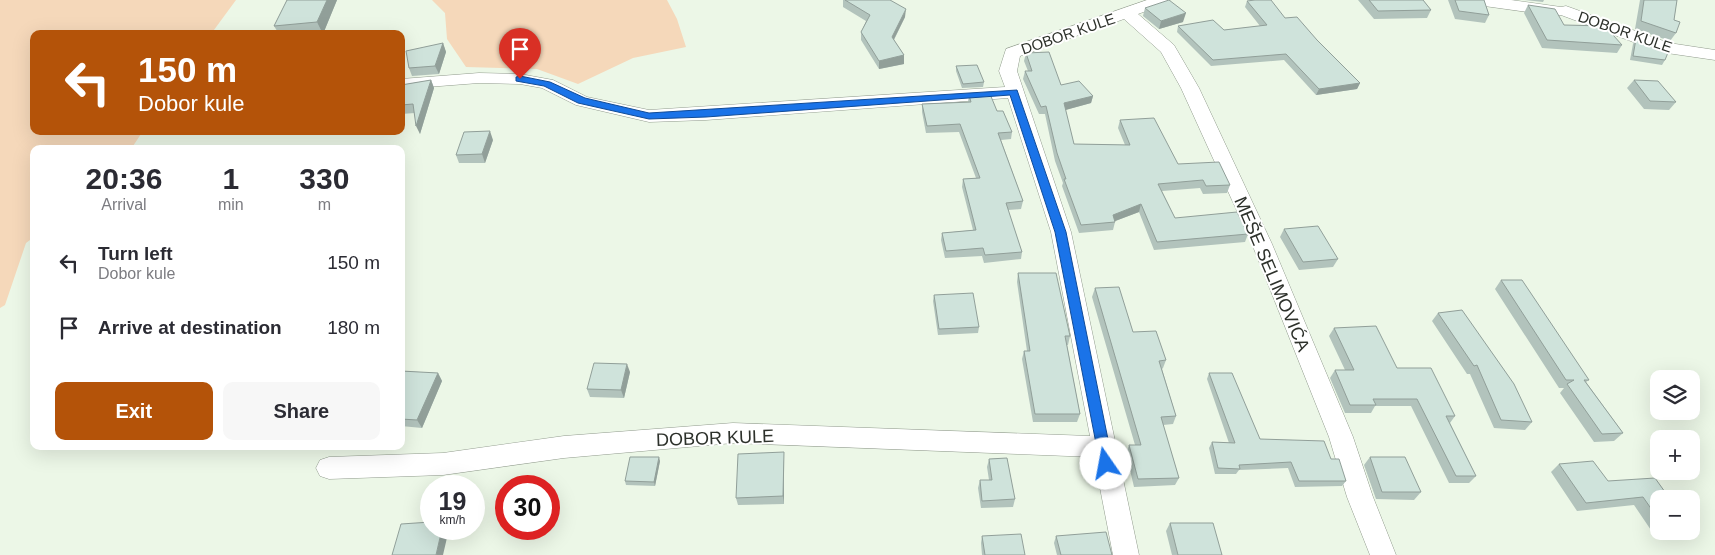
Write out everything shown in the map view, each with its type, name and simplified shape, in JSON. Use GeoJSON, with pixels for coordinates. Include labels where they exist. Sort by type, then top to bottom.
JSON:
{"type":"FeatureCollection","features":[{"type":"Feature","properties":{"kind":"street","name":"DOBOR KULE"},"geometry":{"type":"LineString","coordinates":[[1126,555],[1061,232],[1013,92],[1008,71],[1012,53],[1127,14],[1162,0]]}},
{"type":"Feature","properties":{"kind":"street","name":"DOBOR KULE"},"geometry":{"type":"LineString","coordinates":[[1477,0],[1550,11],[1570,5],[1598,25],[1666,48],[1715,56]]}},
{"type":"Feature","properties":{"kind":"street","name":"MEŠE SELIMOVIĆA"},"geometry":{"type":"LineString","coordinates":[[1127,14],[1168,49],[1190,88],[1262,244],[1341,438],[1360,497],[1383,555]]}},
{"type":"Feature","properties":{"kind":"street"},"geometry":{"type":"LineString","coordinates":[[405,84],[479,78],[520,79],[547,84],[582,101],[649,116],[706,114],[1013,92]]}},
{"type":"Feature","properties":{"kind":"street","name":"DOBOR KULE"},"geometry":{"type":"LineString","coordinates":[[329,468],[443,464],[564,447],[733,433],[1103,447]]}},
{"type":"Feature","properties":{"kind":"shaded area"},"geometry":{"type":"Polygon","coordinates":[[[0,0],[236,0],[214,30],[30,30],[30,135],[140,135],[134,145],[30,145],[30,240],[26,243],[5,305],[0,308],[0,0]]]}},
{"type":"Feature","properties":{"kind":"shaded area"},"geometry":{"type":"Polygon","coordinates":[[[432,0],[667,0],[677,19],[686,47],[633,58],[578,84],[537,69],[466,67],[447,39],[445,13],[432,0]]]}},
{"type":"Feature","properties":{"kind":"building"},"geometry":{"type":"Polygon","coordinates":[[[287,0],[327,0],[317,22],[274,26],[287,0]]]}},
{"type":"Feature","properties":{"kind":"building"},"geometry":{"type":"Polygon","coordinates":[[[845,0],[890,0],[906,9],[892,37],[904,55],[879,61],[861,32],[870,15],[845,0]]]}},
{"type":"Feature","properties":{"kind":"building"},"geometry":{"type":"Polygon","coordinates":[[[1169,0],[1186,13],[1161,21],[1145,8],[1169,0]]]}},
{"type":"Feature","properties":{"kind":"building"},"geometry":{"type":"Polygon","coordinates":[[[1271,0],[1285,18],[1297,17],[1360,83],[1319,89],[1286,54],[1213,60],[1178,26],[1213,20],[1224,30],[1267,25],[1247,1],[1271,0]]]}},
{"type":"Feature","properties":{"kind":"building"},"geometry":{"type":"Polygon","coordinates":[[[1369,0],[1423,0],[1431,10],[1378,11],[1369,0]]]}},
{"type":"Feature","properties":{"kind":"building"},"geometry":{"type":"Polygon","coordinates":[[[1455,0],[1484,0],[1489,15],[1459,11],[1455,0]]]}},
{"type":"Feature","properties":{"kind":"building"},"geometry":{"type":"Polygon","coordinates":[[[1644,0],[1677,0],[1674,20],[1680,22],[1676,33],[1641,21],[1644,0]]]}},
{"type":"Feature","properties":{"kind":"building"},"geometry":{"type":"Polygon","coordinates":[[[1528,5],[1555,9],[1564,25],[1605,26],[1622,45],[1547,40],[1528,5]]]}},
{"type":"Feature","properties":{"kind":"building"},"geometry":{"type":"Polygon","coordinates":[[[1636,39],[1669,50],[1665,60],[1633,56],[1636,39]]]}},
{"type":"Feature","properties":{"kind":"building"},"geometry":{"type":"Polygon","coordinates":[[[443,43],[435,66],[409,68],[406,51],[443,43]]]}},
{"type":"Feature","properties":{"kind":"building"},"geometry":{"type":"Polygon","coordinates":[[[1049,52],[1061,85],[1079,81],[1093,96],[1064,103],[1074,144],[1130,145],[1120,120],[1154,118],[1178,164],[1219,162],[1230,185],[1206,186],[1203,180],[1158,184],[1175,218],[1237,212],[1248,234],[1157,242],[1141,204],[1113,215],[1115,222],[1081,225],[1064,179],[1066,179],[1057,153],[1046,106],[1041,107],[1025,71],[1032,71],[1026,53],[1049,52]]]}},
{"type":"Feature","properties":{"kind":"building"},"geometry":{"type":"Polygon","coordinates":[[[977,65],[984,82],[963,84],[956,66],[977,65]]]}},
{"type":"Feature","properties":{"kind":"building"},"geometry":{"type":"Polygon","coordinates":[[[431,80],[416,126],[413,104],[405,105],[405,84],[431,80]]]}},
{"type":"Feature","properties":{"kind":"building"},"geometry":{"type":"Polygon","coordinates":[[[1634,80],[1658,81],[1676,102],[1650,101],[1634,80]]]}},
{"type":"Feature","properties":{"kind":"building"},"geometry":{"type":"Polygon","coordinates":[[[990,94],[997,111],[1003,111],[1012,132],[998,133],[1023,201],[1006,203],[1022,252],[985,255],[983,248],[946,251],[942,233],[976,230],[963,179],[980,178],[960,124],[927,126],[922,104],[971,102],[969,95],[990,94]]]}},
{"type":"Feature","properties":{"kind":"building"},"geometry":{"type":"Polygon","coordinates":[[[490,131],[482,154],[456,155],[464,132],[490,131]]]}},
{"type":"Feature","properties":{"kind":"building"},"geometry":{"type":"Polygon","coordinates":[[[1318,226],[1338,259],[1303,262],[1284,229],[1318,226]]]}},
{"type":"Feature","properties":{"kind":"building"},"geometry":{"type":"Polygon","coordinates":[[[1018,273],[1056,273],[1070,336],[1065,336],[1080,414],[1035,414],[1024,351],[1030,351],[1018,273]]]}},
{"type":"Feature","properties":{"kind":"building"},"geometry":{"type":"Polygon","coordinates":[[[1501,280],[1522,280],[1589,380],[1584,380],[1623,433],[1602,434],[1567,384],[1574,380],[1566,380],[1501,280]]]}},
{"type":"Feature","properties":{"kind":"building"},"geometry":{"type":"Polygon","coordinates":[[[1119,287],[1133,332],[1156,331],[1166,360],[1159,361],[1176,416],[1161,417],[1179,478],[1138,479],[1129,445],[1141,445],[1095,288],[1119,287]]]}},
{"type":"Feature","properties":{"kind":"building"},"geometry":{"type":"Polygon","coordinates":[[[973,293],[979,327],[939,329],[934,295],[973,293]]]}},
{"type":"Feature","properties":{"kind":"building"},"geometry":{"type":"Polygon","coordinates":[[[1462,310],[1514,384],[1532,422],[1501,420],[1477,365],[1474,366],[1438,313],[1462,310]]]}},
{"type":"Feature","properties":{"kind":"building"},"geometry":{"type":"Polygon","coordinates":[[[1376,326],[1397,368],[1431,368],[1455,416],[1446,416],[1476,476],[1456,476],[1417,399],[1373,399],[1376,405],[1350,405],[1335,370],[1354,370],[1334,328],[1376,326]]]}},
{"type":"Feature","properties":{"kind":"building"},"geometry":{"type":"Polygon","coordinates":[[[594,363],[627,364],[621,390],[587,389],[594,363]]]}},
{"type":"Feature","properties":{"kind":"building"},"geometry":{"type":"Polygon","coordinates":[[[405,371],[438,373],[417,420],[405,419],[405,371]]]}},
{"type":"Feature","properties":{"kind":"building"},"geometry":{"type":"Polygon","coordinates":[[[1209,373],[1232,373],[1260,439],[1324,441],[1331,459],[1339,459],[1346,481],[1299,481],[1291,462],[1239,465],[1240,469],[1218,468],[1212,442],[1235,443],[1209,373]]]}},
{"type":"Feature","properties":{"kind":"building"},"geometry":{"type":"Polygon","coordinates":[[[784,452],[783,496],[736,498],[738,454],[784,452]]]}},
{"type":"Feature","properties":{"kind":"building"},"geometry":{"type":"Polygon","coordinates":[[[630,457],[659,457],[654,482],[625,481],[630,457]]]}},
{"type":"Feature","properties":{"kind":"building"},"geometry":{"type":"Polygon","coordinates":[[[1370,457],[1405,457],[1421,492],[1382,492],[1370,457]]]}},
{"type":"Feature","properties":{"kind":"building"},"geometry":{"type":"Polygon","coordinates":[[[1007,458],[1015,499],[982,501],[980,480],[992,480],[989,459],[1007,458]]]}},
{"type":"Feature","properties":{"kind":"building"},"geometry":{"type":"Polygon","coordinates":[[[1593,461],[1608,481],[1650,478],[1650,480],[1656,480],[1664,490],[1650,490],[1650,507],[1643,497],[1586,503],[1559,464],[1593,461]]]}},
{"type":"Feature","properties":{"kind":"building"},"geometry":{"type":"Polygon","coordinates":[[[420,523],[420,540],[439,540],[436,555],[392,555],[401,524],[420,523]]]}},
{"type":"Feature","properties":{"kind":"building"},"geometry":{"type":"Polygon","coordinates":[[[1170,523],[1213,523],[1222,555],[1178,555],[1170,523]]]}},
{"type":"Feature","properties":{"kind":"building"},"geometry":{"type":"Polygon","coordinates":[[[1106,532],[1112,555],[1061,555],[1056,536],[1106,532]]]}},
{"type":"Feature","properties":{"kind":"building"},"geometry":{"type":"Polygon","coordinates":[[[1021,534],[1025,555],[985,555],[982,536],[1021,534]]]}},
{"type":"Feature","properties":{"kind":"route"},"geometry":{"type":"LineString","coordinates":[[520,79],[547,84],[582,101],[649,116],[706,114],[1013,92],[1061,232],[1106,464]]}}]}
